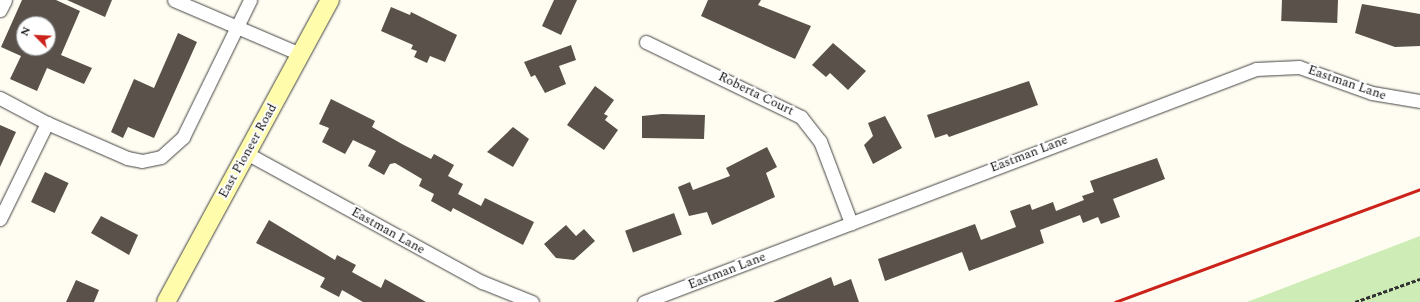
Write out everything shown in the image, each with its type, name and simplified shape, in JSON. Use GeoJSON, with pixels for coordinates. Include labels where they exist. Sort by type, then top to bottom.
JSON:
{"type":"FeatureCollection","features":[{"type":"Feature","properties":{"kind":"main road","name":"East Pioneer Road"},"geometry":{"type":"LineString","coordinates":[[166,302],[248,154],[330,0]]}},
{"type":"Feature","properties":{"kind":"street"},"geometry":{"type":"LineString","coordinates":[[0,10],[5,0]]}},
{"type":"Feature","properties":{"kind":"street"},"geometry":{"type":"LineString","coordinates":[[174,0],[300,54]]}},
{"type":"Feature","properties":{"kind":"street"},"geometry":{"type":"LineString","coordinates":[[0,98],[47,123],[132,160],[161,157],[181,141],[250,0]]}},
{"type":"Feature","properties":{"kind":"street","name":"Roberta Court"},"geometry":{"type":"LineString","coordinates":[[646,42],[801,117],[820,141],[851,223]]}},
{"type":"Feature","properties":{"kind":"street","name":"Eastman Lane"},"geometry":{"type":"LineString","coordinates":[[644,302],[1256,69],[1300,68],[1372,93],[1420,101]]}},
{"type":"Feature","properties":{"kind":"street"},"geometry":{"type":"LineString","coordinates":[[0,219],[47,123]]}},
{"type":"Feature","properties":{"kind":"street","name":"Eastman Lane"},"geometry":{"type":"LineString","coordinates":[[248,154],[482,282],[532,302]]}},
{"type":"Feature","properties":{"kind":"path"},"geometry":{"type":"LineString","coordinates":[[1355,302],[1420,279]]}},
{"type":"Feature","properties":{"kind":"green space"},"geometry":{"type":"Polygon","coordinates":[[[1420,236],[1420,302],[1247,302],[1420,236]]]}},
{"type":"Feature","properties":{"kind":"building"},"geometry":{"type":"Polygon","coordinates":[[[22,0],[56,0],[80,11],[61,55],[92,68],[84,84],[47,68],[37,91],[10,79],[21,56],[56,56],[56,16],[16,16],[16,54],[1,47],[22,0]]]}},
{"type":"Feature","properties":{"kind":"building"},"geometry":{"type":"Polygon","coordinates":[[[67,0],[112,0],[105,17],[67,0]]]}},
{"type":"Feature","properties":{"kind":"building"},"geometry":{"type":"Polygon","coordinates":[[[554,0],[577,0],[561,35],[542,26],[554,0]]]}},
{"type":"Feature","properties":{"kind":"building"},"geometry":{"type":"Polygon","coordinates":[[[708,0],[761,0],[758,5],[811,26],[795,59],[701,16],[708,0]]]}},
{"type":"Feature","properties":{"kind":"building"},"geometry":{"type":"Polygon","coordinates":[[[1282,0],[1338,0],[1337,23],[1281,21],[1282,0]]]}},
{"type":"Feature","properties":{"kind":"building"},"geometry":{"type":"Polygon","coordinates":[[[1362,4],[1420,14],[1420,46],[1395,47],[1355,33],[1362,4]]]}},
{"type":"Feature","properties":{"kind":"building"},"geometry":{"type":"Polygon","coordinates":[[[391,7],[410,15],[411,12],[457,35],[445,62],[430,56],[427,63],[414,57],[417,51],[411,49],[413,45],[381,31],[391,7]]]}},
{"type":"Feature","properties":{"kind":"building"},"geometry":{"type":"Polygon","coordinates":[[[178,33],[197,42],[154,138],[128,127],[123,138],[111,132],[134,79],[154,88],[178,33]]]}},
{"type":"Feature","properties":{"kind":"building"},"geometry":{"type":"Polygon","coordinates":[[[833,43],[866,71],[848,90],[830,73],[826,77],[812,65],[833,43]]]}},
{"type":"Feature","properties":{"kind":"building"},"geometry":{"type":"Polygon","coordinates":[[[571,45],[576,60],[559,66],[566,84],[545,93],[535,75],[531,77],[524,62],[571,45]]]}},
{"type":"Feature","properties":{"kind":"building"},"geometry":{"type":"Polygon","coordinates":[[[1029,81],[1038,105],[949,137],[947,134],[935,138],[927,115],[1029,81]]]}},
{"type":"Feature","properties":{"kind":"building"},"geometry":{"type":"Polygon","coordinates":[[[595,86],[614,100],[604,114],[608,116],[605,120],[618,130],[604,150],[567,125],[595,86]]]}},
{"type":"Feature","properties":{"kind":"building"},"geometry":{"type":"Polygon","coordinates":[[[331,99],[375,121],[372,127],[402,144],[431,159],[434,154],[454,165],[448,176],[463,184],[458,194],[481,206],[485,198],[534,222],[523,245],[453,208],[451,212],[431,201],[434,194],[419,186],[422,179],[395,163],[390,164],[384,175],[368,166],[376,151],[353,140],[345,154],[322,142],[329,128],[319,124],[331,99]]]}},
{"type":"Feature","properties":{"kind":"building"},"geometry":{"type":"Polygon","coordinates":[[[662,114],[705,115],[704,139],[642,138],[642,116],[662,114]]]}},
{"type":"Feature","properties":{"kind":"building"},"geometry":{"type":"Polygon","coordinates":[[[885,116],[902,148],[873,164],[864,145],[873,136],[868,123],[885,116]]]}},
{"type":"Feature","properties":{"kind":"building"},"geometry":{"type":"Polygon","coordinates":[[[0,125],[16,132],[0,167],[0,125]]]}},
{"type":"Feature","properties":{"kind":"building"},"geometry":{"type":"Polygon","coordinates":[[[513,127],[529,139],[513,167],[487,152],[513,127]]]}},
{"type":"Feature","properties":{"kind":"building"},"geometry":{"type":"Polygon","coordinates":[[[767,147],[777,167],[766,173],[775,197],[712,225],[707,212],[689,216],[678,187],[690,182],[693,190],[730,176],[726,168],[767,147]]]}},
{"type":"Feature","properties":{"kind":"building"},"geometry":{"type":"Polygon","coordinates":[[[1157,158],[1165,179],[1113,199],[1120,217],[1101,224],[1098,217],[1083,223],[1080,215],[1040,230],[1044,243],[969,271],[962,252],[885,281],[878,259],[975,224],[981,240],[1016,227],[1010,211],[1030,204],[1032,210],[1053,202],[1056,211],[1084,200],[1082,196],[1094,192],[1090,181],[1157,158]]]}},
{"type":"Feature","properties":{"kind":"building"},"geometry":{"type":"Polygon","coordinates":[[[45,172],[69,183],[55,213],[31,202],[45,172]]]}},
{"type":"Feature","properties":{"kind":"building"},"geometry":{"type":"Polygon","coordinates":[[[674,213],[682,235],[633,252],[625,231],[674,213]]]}},
{"type":"Feature","properties":{"kind":"building"},"geometry":{"type":"Polygon","coordinates":[[[101,216],[138,235],[129,255],[91,233],[101,216]]]}},
{"type":"Feature","properties":{"kind":"building"},"geometry":{"type":"Polygon","coordinates":[[[269,220],[335,260],[337,255],[356,265],[352,272],[381,288],[385,279],[426,302],[363,302],[342,290],[339,297],[320,287],[325,278],[256,243],[269,220]]]}},
{"type":"Feature","properties":{"kind":"building"},"geometry":{"type":"Polygon","coordinates":[[[566,225],[576,236],[584,229],[595,241],[574,260],[556,258],[544,244],[566,225]]]}},
{"type":"Feature","properties":{"kind":"building"},"geometry":{"type":"Polygon","coordinates":[[[831,277],[834,286],[851,279],[859,302],[773,302],[831,277]]]}},
{"type":"Feature","properties":{"kind":"building"},"geometry":{"type":"Polygon","coordinates":[[[76,280],[99,290],[94,302],[66,302],[76,280]]]}},
{"type":"Feature","properties":{"kind":"railway"},"geometry":{"type":"LineString","coordinates":[[1115,302],[1420,189]]}}]}
